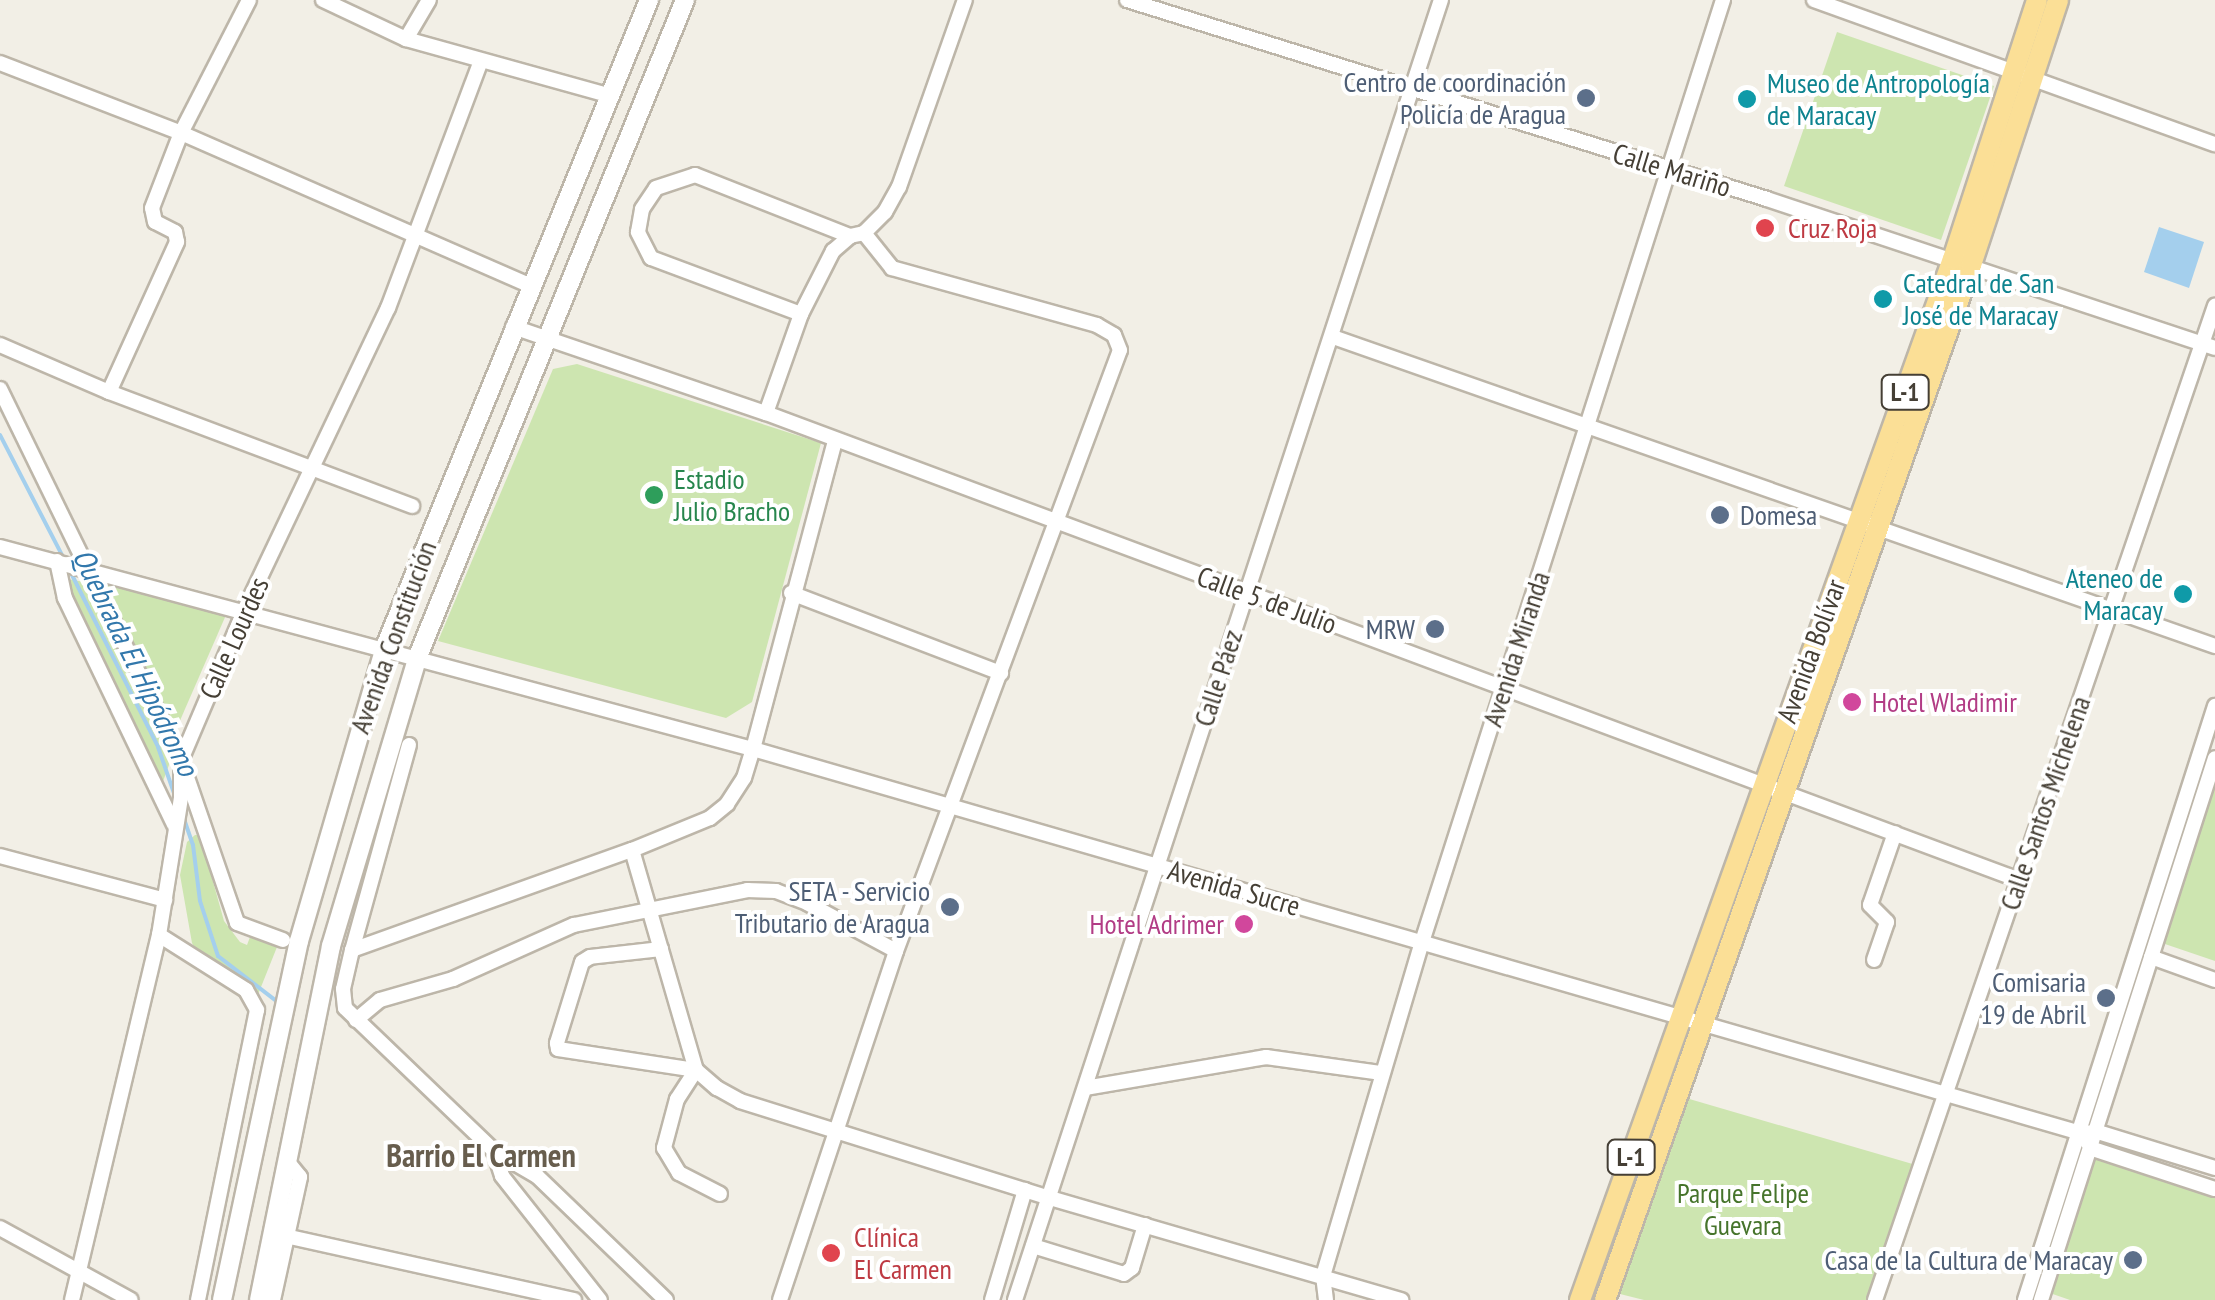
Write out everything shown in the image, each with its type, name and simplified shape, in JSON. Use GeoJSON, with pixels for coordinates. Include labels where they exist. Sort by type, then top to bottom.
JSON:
{"type":"FeatureCollection","features":[{"type":"Feature","properties":{"kind":"main road","name":"Avenida Bolívar"},"geometry":{"type":"LineString","coordinates":[[2023,75],[2037,0]]}},
{"type":"Feature","properties":{"kind":"main road","name":"Avenida Bolívar"},"geometry":{"type":"LineString","coordinates":[[1580,1300],[1763,782],[1867,523],[1962,262],[2023,75],[2058,0]]}},
{"type":"Feature","properties":{"kind":"main road","name":"Avenida Bolívar"},"geometry":{"type":"LineString","coordinates":[[1605,1300],[1785,792],[1867,523]]}},
{"type":"Feature","properties":{"kind":"street"},"geometry":{"type":"LineString","coordinates":[[109,392],[177,242],[174,232],[155,222],[151,212],[181,134],[249,0]]}},
{"type":"Feature","properties":{"kind":"street"},"geometry":{"type":"LineString","coordinates":[[323,0],[406,39],[480,63],[610,96]]}},
{"type":"Feature","properties":{"kind":"street"},"geometry":{"type":"LineString","coordinates":[[406,39],[429,0]]}},
{"type":"Feature","properties":{"kind":"street","name":"Avenida Constitución"},"geometry":{"type":"LineString","coordinates":[[222,1300],[298,941],[385,648],[648,0]]}},
{"type":"Feature","properties":{"kind":"street","name":"Avenida Constitución"},"geometry":{"type":"LineString","coordinates":[[259,1300],[331,946],[418,656],[684,0]]}},
{"type":"Feature","properties":{"kind":"street"},"geometry":{"type":"LineString","coordinates":[[766,412],[801,314],[832,251],[885,212],[899,186],[965,0]]}},
{"type":"Feature","properties":{"kind":"street","name":"Calle Mariño"},"geometry":{"type":"LineString","coordinates":[[1127,0],[1962,262],[2209,346]]}},
{"type":"Feature","properties":{"kind":"street","name":"Calle Páez"},"geometry":{"type":"LineString","coordinates":[[1015,1300],[1333,338],[1440,0]]}},
{"type":"Feature","properties":{"kind":"street","name":"Avenida Miranda"},"geometry":{"type":"LineString","coordinates":[[1326,1300],[1322,1276],[1422,942],[1502,687],[1590,429],[1667,168],[1724,0]]}},
{"type":"Feature","properties":{"kind":"street"},"geometry":{"type":"LineString","coordinates":[[1814,0],[2215,144]]}},
{"type":"Feature","properties":{"kind":"street"},"geometry":{"type":"LineString","coordinates":[[0,63],[181,134],[531,286]]}},
{"type":"Feature","properties":{"kind":"street","name":"Calle Lourdes"},"geometry":{"type":"LineString","coordinates":[[72,1300],[159,935],[181,796],[181,760],[245,609],[388,308],[480,63]]}},
{"type":"Feature","properties":{"kind":"street"},"geometry":{"type":"LineString","coordinates":[[780,1300],[896,951],[1055,521],[1117,367],[1120,350],[1114,335],[1098,325],[892,268],[857,234],[694,175],[656,188],[642,210],[638,232],[652,258],[801,314]]}},
{"type":"Feature","properties":{"kind":"street","name":"Calle Santos Michelena"},"geometry":{"type":"LineString","coordinates":[[1875,1300],[2111,612],[2209,346],[2215,306]]}},
{"type":"Feature","properties":{"kind":"street","name":"Calle 5 de Julio"},"geometry":{"type":"LineString","coordinates":[[513,327],[766,412],[2019,880]]}},
{"type":"Feature","properties":{"kind":"street"},"geometry":{"type":"LineString","coordinates":[[1333,338],[2215,646]]}},
{"type":"Feature","properties":{"kind":"street"},"geometry":{"type":"LineString","coordinates":[[0,345],[109,392],[412,506]]}},
{"type":"Feature","properties":{"kind":"street"},"geometry":{"type":"LineString","coordinates":[[0,390],[83,568],[181,760],[237,924],[284,940]]}},
{"type":"Feature","properties":{"kind":"street"},"geometry":{"type":"LineString","coordinates":[[352,950],[632,850],[710,818],[727,804],[744,778],[754,749],[791,593],[835,440]]}},
{"type":"Feature","properties":{"kind":"street","name":"Avenida Sucre"},"geometry":{"type":"LineString","coordinates":[[0,548],[245,609],[754,749],[1681,1014],[2081,1134],[2098,1132],[2215,1168]]}},
{"type":"Feature","properties":{"kind":"street"},"geometry":{"type":"LineString","coordinates":[[58,561],[65,598],[175,822]]}},
{"type":"Feature","properties":{"kind":"street"},"geometry":{"type":"LineString","coordinates":[[791,593],[1001,674]]}},
{"type":"Feature","properties":{"kind":"street"},"geometry":{"type":"LineString","coordinates":[[2025,1300],[2215,706]]}},
{"type":"Feature","properties":{"kind":"street"},"geometry":{"type":"LineString","coordinates":[[409,746],[342,998],[356,1020],[494,1152],[538,1176],[666,1300]]}},
{"type":"Feature","properties":{"kind":"street"},"geometry":{"type":"LineString","coordinates":[[2041,1300],[2093,1149],[2215,758]]}},
{"type":"Feature","properties":{"kind":"street"},"geometry":{"type":"LineString","coordinates":[[1874,960],[1887,922],[1870,904],[1894,833]]}},
{"type":"Feature","properties":{"kind":"street"},"geometry":{"type":"LineString","coordinates":[[632,850],[696,1070],[677,1099],[664,1148],[679,1173],[720,1194]]}},
{"type":"Feature","properties":{"kind":"street"},"geometry":{"type":"LineString","coordinates":[[0,856],[165,900]]}},
{"type":"Feature","properties":{"kind":"street"},"geometry":{"type":"LineString","coordinates":[[356,1020],[380,1000],[453,979],[574,925],[747,890],[776,891],[827,912],[896,951]]}},
{"type":"Feature","properties":{"kind":"street"},"geometry":{"type":"LineString","coordinates":[[159,935],[246,990],[256,1010],[198,1300]]}},
{"type":"Feature","properties":{"kind":"street"},"geometry":{"type":"LineString","coordinates":[[661,949],[590,957],[582,962],[558,1049],[696,1070],[740,1100],[1050,1198],[1402,1300]]}},
{"type":"Feature","properties":{"kind":"street"},"geometry":{"type":"LineString","coordinates":[[2150,957],[2215,980]]}},
{"type":"Feature","properties":{"kind":"street"},"geometry":{"type":"LineString","coordinates":[[1085,1088],[1266,1057],[1382,1073]]}},
{"type":"Feature","properties":{"kind":"street"},"geometry":{"type":"LineString","coordinates":[[2081,1134],[2093,1149],[2215,1189]]}},
{"type":"Feature","properties":{"kind":"street"},"geometry":{"type":"LineString","coordinates":[[494,1152],[502,1176],[600,1300]]}},
{"type":"Feature","properties":{"kind":"street"},"geometry":{"type":"LineString","coordinates":[[273,1300],[290,1237],[300,1177],[288,1162]]}},
{"type":"Feature","properties":{"kind":"street"},"geometry":{"type":"LineString","coordinates":[[992,1300],[1025,1190]]}},
{"type":"Feature","properties":{"kind":"street"},"geometry":{"type":"LineString","coordinates":[[1033,1246],[1124,1274],[1132,1268],[1146,1225]]}},
{"type":"Feature","properties":{"kind":"street"},"geometry":{"type":"LineString","coordinates":[[0,1228],[130,1300]]}},
{"type":"Feature","properties":{"kind":"street"},"geometry":{"type":"LineString","coordinates":[[290,1237],[537,1296],[574,1300]]}},
{"type":"Feature","properties":{"kind":"green space"},"geometry":{"type":"Polygon","coordinates":[[[1837,32],[1994,86],[1941,240],[1784,186],[1837,32]]]}},
{"type":"Feature","properties":{"kind":"green space","name":"Estadio Julio Bracho"},"geometry":{"type":"Polygon","coordinates":[[[577,364],[821,443],[752,702],[726,718],[438,641],[553,369],[577,364]]]}},
{"type":"Feature","properties":{"kind":"green space"},"geometry":{"type":"Polygon","coordinates":[[[62,578],[90,583],[173,754],[162,784],[62,578]]]}},
{"type":"Feature","properties":{"kind":"green space"},"geometry":{"type":"Polygon","coordinates":[[[101,580],[226,615],[175,732],[101,580]]]}},
{"type":"Feature","properties":{"kind":"green space"},"geometry":{"type":"Polygon","coordinates":[[[2215,783],[2215,961],[2162,943],[2215,783]]]}},
{"type":"Feature","properties":{"kind":"green space"},"geometry":{"type":"Polygon","coordinates":[[[200,835],[224,921],[240,942],[247,945],[250,937],[277,947],[257,997],[201,958],[192,943],[180,875],[187,842],[200,835]]]}},
{"type":"Feature","properties":{"kind":"green space","name":"Parque Felipe Guevara"},"geometry":{"type":"Polygon","coordinates":[[[1686,1098],[1916,1165],[1871,1300],[1644,1300],[1620,1294],[1686,1098]]]}},
{"type":"Feature","properties":{"kind":"green space"},"geometry":{"type":"Polygon","coordinates":[[[2093,1149],[2215,1189],[2215,1300],[2070,1300],[2044,1291],[2093,1149]]]}},
{"type":"Feature","properties":{"kind":"water"},"geometry":{"type":"Polygon","coordinates":[[[2159,227],[2204,242],[2189,288],[2144,272],[2159,227]]]}},
{"type":"Feature","properties":{"kind":"waterway","name":"Quebrada El Hipódromo"},"geometry":{"type":"LineString","coordinates":[[0,435],[65,561]]}},
{"type":"Feature","properties":{"kind":"waterway","name":"Quebrada El Hipódromo"},"geometry":{"type":"LineString","coordinates":[[69,569],[158,747],[175,796]]}},
{"type":"Feature","properties":{"kind":"waterway","name":"Quebrada El Hipódromo"},"geometry":{"type":"LineString","coordinates":[[184,819],[193,845],[200,901],[218,956],[280,1004]]}},
{"type":"Feature","properties":{"kind":"place","name":"Centro de coordinación Policía de Aragua"},"geometry":{"type":"Point","coordinates":[1586,98]}},
{"type":"Feature","properties":{"kind":"place","name":"Museo de Antropología de Maracay"},"geometry":{"type":"Point","coordinates":[1747,99]}},
{"type":"Feature","properties":{"kind":"place","name":"Cruz Roja"},"geometry":{"type":"Point","coordinates":[1765,228]}},
{"type":"Feature","properties":{"kind":"place","name":"Catedral de San José de Maracay"},"geometry":{"type":"Point","coordinates":[1883,299]}},
{"type":"Feature","properties":{"kind":"place","name":"Estadio Julio Bracho"},"geometry":{"type":"Point","coordinates":[654,495]}},
{"type":"Feature","properties":{"kind":"place","name":"Domesa"},"geometry":{"type":"Point","coordinates":[1720,515]}},
{"type":"Feature","properties":{"kind":"place","name":"Ateneo de Maracay"},"geometry":{"type":"Point","coordinates":[2183,594]}},
{"type":"Feature","properties":{"kind":"place","name":"MRW"},"geometry":{"type":"Point","coordinates":[1435,629]}},
{"type":"Feature","properties":{"kind":"place","name":"Hotel Wladimir"},"geometry":{"type":"Point","coordinates":[1852,702]}},
{"type":"Feature","properties":{"kind":"place","name":"SETA - Servicio Tributario de Aragua"},"geometry":{"type":"Point","coordinates":[950,907]}},
{"type":"Feature","properties":{"kind":"place","name":"Hotel Adrimer"},"geometry":{"type":"Point","coordinates":[1244,924]}},
{"type":"Feature","properties":{"kind":"place","name":"Comisaria 19 de Abril"},"geometry":{"type":"Point","coordinates":[2106,998]}},
{"type":"Feature","properties":{"kind":"place","name":"Clínica El Carmen"},"geometry":{"type":"Point","coordinates":[831,1253]}},
{"type":"Feature","properties":{"kind":"place","name":"Casa de la Cultura de Maracay"},"geometry":{"type":"Point","coordinates":[2133,1260]}},
{"type":"Feature","properties":{"kind":"district","name":"Barrio El Carmen"},"geometry":{"type":"Point","coordinates":[481,1155]}}]}
